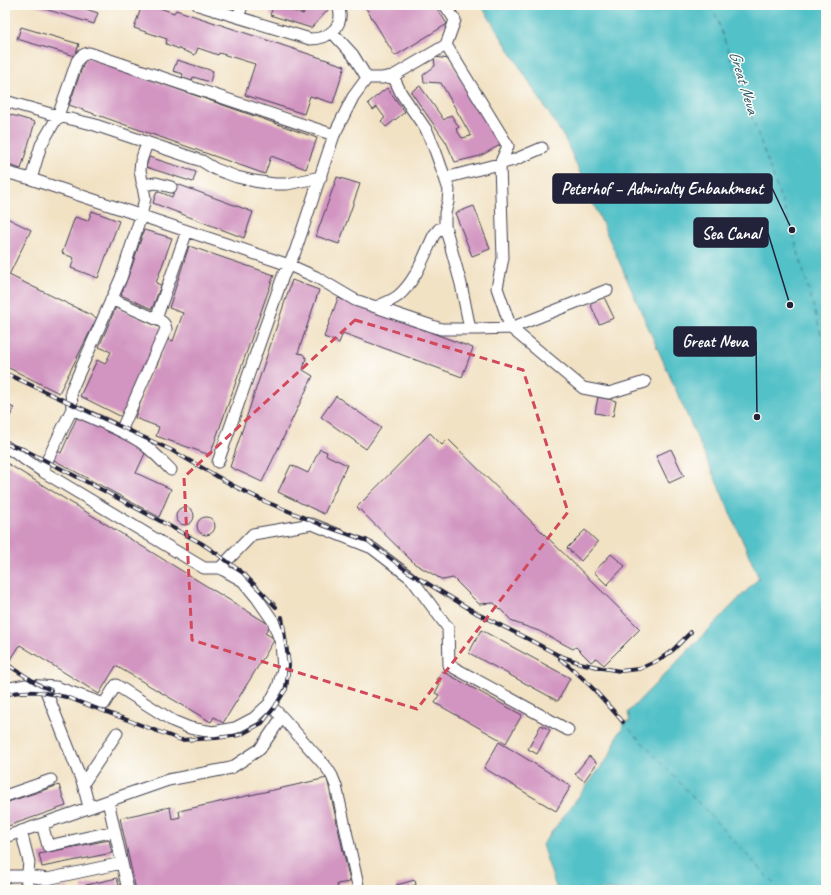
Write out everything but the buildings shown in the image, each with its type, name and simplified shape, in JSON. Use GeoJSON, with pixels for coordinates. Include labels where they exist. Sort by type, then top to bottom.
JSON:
{"type":"FeatureCollection","features":[{"type":"Feature","properties":{"kind":"street"},"geometry":{"type":"LineString","coordinates":[[198,5],[310,39],[318,39],[325,36],[332,32],[338,25],[341,18],[338,5]]}},
{"type":"Feature","properties":{"kind":"street"},"geometry":{"type":"LineString","coordinates":[[367,78],[393,76],[446,44],[454,20],[445,5]]}},
{"type":"Feature","properties":{"kind":"street"},"geometry":{"type":"LineString","coordinates":[[238,18],[242,6]]}},
{"type":"Feature","properties":{"kind":"street"},"geometry":{"type":"LineString","coordinates":[[332,32],[353,55],[367,78]]}},
{"type":"Feature","properties":{"kind":"street"},"geometry":{"type":"LineString","coordinates":[[446,44],[508,146],[500,164],[503,258],[497,288],[511,328],[583,388],[609,393],[645,382]]}},
{"type":"Feature","properties":{"kind":"street"},"geometry":{"type":"LineString","coordinates":[[30,179],[41,145],[58,116],[77,62],[80,56],[89,53],[334,135]]}},
{"type":"Feature","properties":{"kind":"street"},"geometry":{"type":"LineString","coordinates":[[393,76],[401,93],[427,131],[449,190],[445,213],[445,226],[461,284],[470,329]]}},
{"type":"Feature","properties":{"kind":"street"},"geometry":{"type":"LineString","coordinates":[[218,462],[283,276],[295,252],[334,135],[353,97],[367,78]]}},
{"type":"Feature","properties":{"kind":"street"},"geometry":{"type":"LineString","coordinates":[[5,101],[92,124],[202,162],[216,170],[236,177],[274,184],[286,184],[321,177]]}},
{"type":"Feature","properties":{"kind":"street"},"geometry":{"type":"LineString","coordinates":[[42,471],[72,409],[71,391],[121,278],[141,216],[145,198],[140,170],[141,161],[147,143]]}},
{"type":"Feature","properties":{"kind":"street"},"geometry":{"type":"LineString","coordinates":[[445,178],[514,160],[542,148]]}},
{"type":"Feature","properties":{"kind":"street"},"geometry":{"type":"LineString","coordinates":[[5,172],[289,265],[316,277],[355,300],[441,329],[511,328],[607,290]]}},
{"type":"Feature","properties":{"kind":"street"},"geometry":{"type":"LineString","coordinates":[[142,185],[156,183],[170,187]]}},
{"type":"Feature","properties":{"kind":"street"},"geometry":{"type":"LineString","coordinates":[[376,307],[396,297],[413,280],[434,235],[439,229],[445,226]]}},
{"type":"Feature","properties":{"kind":"street"},"geometry":{"type":"LineString","coordinates":[[156,319],[187,231]]}},
{"type":"Feature","properties":{"kind":"street"},"geometry":{"type":"LineString","coordinates":[[111,299],[163,322],[166,325],[166,329],[120,431]]}},
{"type":"Feature","properties":{"kind":"street"},"geometry":{"type":"LineString","coordinates":[[72,409],[139,441],[153,452],[171,470]]}},
{"type":"Feature","properties":{"kind":"street"},"geometry":{"type":"LineString","coordinates":[[5,446],[42,471],[204,568],[220,568],[243,581],[274,621],[281,643],[283,669],[278,687],[269,704],[254,718],[235,728],[213,732],[190,728],[173,721],[116,685],[104,704],[56,687],[26,685],[5,689]]}},
{"type":"Feature","properties":{"kind":"street"},"geometry":{"type":"LineString","coordinates":[[220,568],[253,534],[312,524],[372,548],[411,578],[448,628],[450,665],[568,730]]}},
{"type":"Feature","properties":{"kind":"street"},"geometry":{"type":"LineString","coordinates":[[44,686],[83,784],[89,807]]}},
{"type":"Feature","properties":{"kind":"street"},"geometry":{"type":"LineString","coordinates":[[269,704],[282,716],[327,768],[332,776],[336,786],[359,890]]}},
{"type":"Feature","properties":{"kind":"street"},"geometry":{"type":"LineString","coordinates":[[5,837],[168,780],[231,768],[260,749],[282,716]]}},
{"type":"Feature","properties":{"kind":"street"},"geometry":{"type":"LineString","coordinates":[[83,784],[117,734]]}},
{"type":"Feature","properties":{"kind":"street"},"geometry":{"type":"LineString","coordinates":[[5,796],[51,780]]}},
{"type":"Feature","properties":{"kind":"street"},"geometry":{"type":"LineString","coordinates":[[108,801],[128,890]]}},
{"type":"Feature","properties":{"kind":"street"},"geometry":{"type":"LineString","coordinates":[[42,824],[48,846],[115,832]]}},
{"type":"Feature","properties":{"kind":"street"},"geometry":{"type":"LineString","coordinates":[[20,832],[29,862],[26,890]]}},
{"type":"Feature","properties":{"kind":"street"},"geometry":{"type":"LineString","coordinates":[[5,878],[11,876],[28,876],[47,878],[122,863]]}},
{"type":"Feature","properties":{"kind":"highlighted area"},"geometry":{"type":"Polygon","coordinates":[[[355,320],[523,370],[568,512],[417,709],[192,640],[184,477],[355,320]]]}},
{"type":"Feature","properties":{"kind":"water","name":"Great Neva"},"geometry":{"type":"Polygon","coordinates":[[[481,5],[826,5],[826,890],[557,890],[542,845],[610,755],[619,732],[622,730],[623,722],[630,722],[628,712],[759,578],[565,139],[481,5]]]}},
{"type":"Feature","properties":{"kind":"ferry route"},"geometry":{"type":"LineString","coordinates":[[712,5],[792,230],[826,352]]}},
{"type":"Feature","properties":{"kind":"ferry route"},"geometry":{"type":"LineString","coordinates":[[623,722],[780,890]]}},
{"type":"Feature","properties":{"kind":"railway"},"geometry":{"type":"LineString","coordinates":[[5,373],[171,450],[232,485],[264,501],[322,525],[368,541],[407,571],[478,614],[558,655],[580,663],[602,668],[620,671],[639,669],[659,660],[673,650],[691,632]]}},
{"type":"Feature","properties":{"kind":"railway"},"geometry":{"type":"LineString","coordinates":[[5,444],[23,449],[201,543],[243,573],[276,607]]}},
{"type":"Feature","properties":{"kind":"railway"},"geometry":{"type":"LineString","coordinates":[[5,695],[20,692],[35,692],[66,697],[181,740],[240,735],[262,723],[286,689],[289,665],[282,617]]}},
{"type":"Feature","properties":{"kind":"railway"},"geometry":{"type":"LineString","coordinates":[[560,659],[585,681],[623,722]]}},
{"type":"Feature","properties":{"kind":"railway"},"geometry":{"type":"LineString","coordinates":[[8,665],[41,686],[51,690]]}},
{"type":"Feature","properties":{"kind":"place","name":"Peterhof – Admiralty Enbankment"},"geometry":{"type":"Point","coordinates":[792,230]}},
{"type":"Feature","properties":{"kind":"place","name":"Sea Canal"},"geometry":{"type":"Point","coordinates":[790,305]}},
{"type":"Feature","properties":{"kind":"place","name":"Great Neva"},"geometry":{"type":"Point","coordinates":[757,417]}}]}
